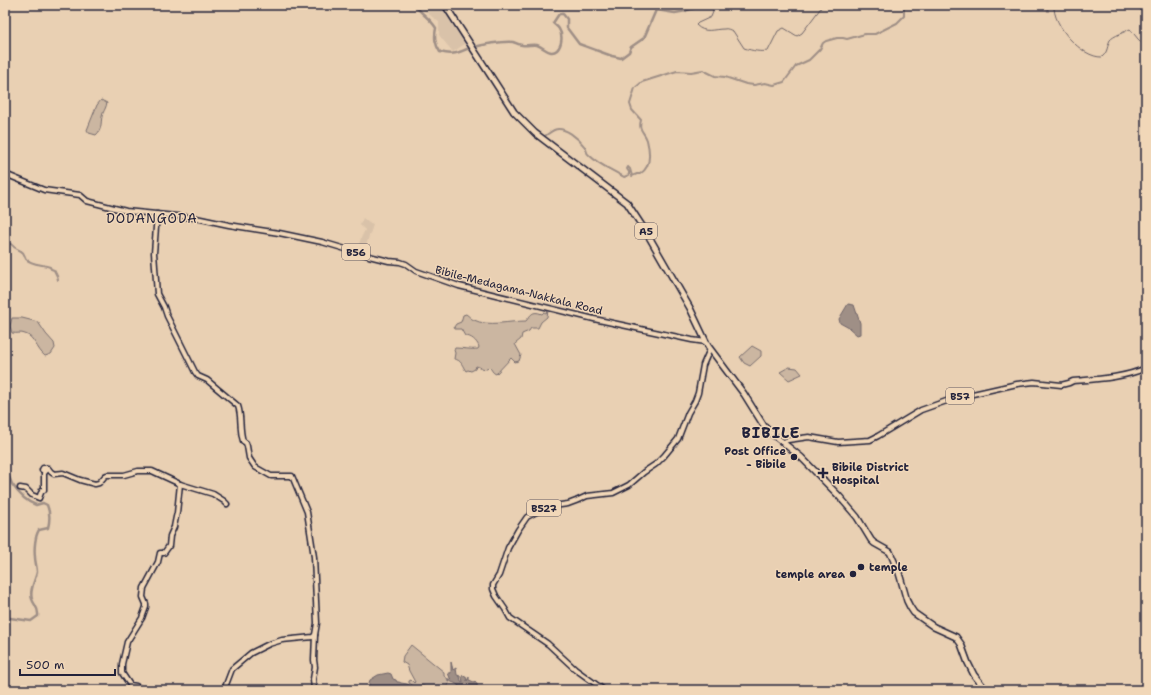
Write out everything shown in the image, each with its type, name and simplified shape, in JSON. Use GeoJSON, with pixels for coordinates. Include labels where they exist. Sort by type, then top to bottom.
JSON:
{"type":"FeatureCollection","features":[{"type":"Feature","properties":{"kind":"highway","name":"A5"},"geometry":{"type":"LineString","coordinates":[[445,5],[514,112],[547,142],[627,203],[648,235],[690,308],[710,349],[744,394],[764,426],[802,457],[839,496],[856,517],[870,540],[890,552],[899,573],[907,601],[914,613],[934,627],[956,637],[961,644],[974,674],[986,690]]}},
{"type":"Feature","properties":{"kind":"main road","name":"Bibile-Medagama-Nakkala Road"},"geometry":{"type":"LineString","coordinates":[[5,174],[47,191],[80,196],[87,200],[126,212],[196,218],[322,242],[369,256],[400,262],[416,271],[459,286],[652,332],[706,342]]}},
{"type":"Feature","properties":{"kind":"main road"},"geometry":{"type":"LineString","coordinates":[[157,214],[154,253],[158,296],[195,372],[198,376],[208,381],[238,406],[240,411],[242,440],[246,443],[251,463],[271,476],[292,476],[307,512],[314,557],[317,623],[313,679],[314,690]]}},
{"type":"Feature","properties":{"kind":"main road","name":"B527"},"geometry":{"type":"LineString","coordinates":[[604,690],[575,669],[548,644],[510,618],[496,596],[493,585],[499,575],[508,548],[527,517],[546,508],[568,504],[587,496],[614,493],[629,485],[664,456],[678,439],[688,412],[695,401],[703,365],[710,349]]}},
{"type":"Feature","properties":{"kind":"main road","name":"B57"},"geometry":{"type":"LineString","coordinates":[[783,442],[809,437],[838,442],[870,440],[922,410],[955,398],[1017,384],[1034,382],[1061,385],[1073,381],[1122,376],[1146,368]]}},
{"type":"Feature","properties":{"kind":"main road"},"geometry":{"type":"LineString","coordinates":[[20,488],[26,489],[32,495],[39,498],[42,490],[44,490],[44,473],[46,471],[42,470],[43,468],[48,468],[54,474],[63,473],[73,478],[95,484],[99,483],[107,475],[124,475],[133,471],[147,470],[157,472],[180,484],[213,494],[227,504]]}},
{"type":"Feature","properties":{"kind":"main road"},"geometry":{"type":"LineString","coordinates":[[143,690],[136,686],[130,685],[122,672],[122,664],[127,642],[142,618],[146,607],[143,597],[144,588],[158,562],[160,553],[164,553],[169,546],[170,536],[178,511],[180,484]]}},
{"type":"Feature","properties":{"kind":"main road"},"geometry":{"type":"LineString","coordinates":[[224,690],[232,669],[251,652],[274,642],[313,637],[315,635]]}},
{"type":"Feature","properties":{"kind":"shaded area"},"geometry":{"type":"Polygon","coordinates":[[[417,5],[442,5],[466,43],[453,52],[439,35],[439,22],[417,5]]]}},
{"type":"Feature","properties":{"kind":"shaded area"},"geometry":{"type":"Polygon","coordinates":[[[101,100],[107,103],[102,116],[100,130],[96,135],[89,133],[87,130],[97,105],[101,100]]]}},
{"type":"Feature","properties":{"kind":"shaded area"},"geometry":{"type":"Polygon","coordinates":[[[363,218],[373,225],[364,251],[357,250],[365,230],[360,225],[363,218]]]}},
{"type":"Feature","properties":{"kind":"shaded area"},"geometry":{"type":"Polygon","coordinates":[[[848,304],[854,305],[860,323],[860,334],[857,335],[840,323],[839,319],[848,304]]]}},
{"type":"Feature","properties":{"kind":"shaded area"},"geometry":{"type":"Polygon","coordinates":[[[548,310],[547,317],[541,322],[538,328],[531,328],[529,331],[522,334],[521,339],[515,344],[521,355],[519,361],[515,362],[511,358],[496,374],[489,367],[486,369],[476,366],[475,369],[471,371],[466,371],[460,362],[454,359],[455,348],[478,349],[479,347],[474,339],[465,336],[461,329],[455,329],[454,327],[456,324],[461,322],[463,315],[466,314],[473,320],[480,322],[499,323],[526,321],[534,313],[542,314],[544,312],[546,313],[548,310]]]}},
{"type":"Feature","properties":{"kind":"shaded area"},"geometry":{"type":"Polygon","coordinates":[[[12,318],[22,318],[38,322],[54,343],[55,348],[51,354],[45,356],[28,335],[22,333],[12,333],[10,326],[12,318]]]}},
{"type":"Feature","properties":{"kind":"shaded area"},"geometry":{"type":"Polygon","coordinates":[[[752,346],[761,351],[761,356],[750,366],[744,363],[740,357],[752,346]]]}},
{"type":"Feature","properties":{"kind":"shaded area"},"geometry":{"type":"Polygon","coordinates":[[[789,367],[797,368],[802,374],[789,380],[780,372],[789,367]]]}},
{"type":"Feature","properties":{"kind":"shaded area"},"geometry":{"type":"Polygon","coordinates":[[[411,645],[444,672],[444,676],[449,682],[445,690],[425,690],[424,686],[414,686],[409,683],[411,680],[414,683],[415,682],[407,665],[402,662],[403,656],[411,645]]]}},
{"type":"Feature","properties":{"kind":"shaded area"},"geometry":{"type":"Polygon","coordinates":[[[451,662],[453,670],[456,668],[457,675],[460,676],[461,681],[463,682],[463,675],[466,677],[467,681],[469,677],[469,680],[476,682],[477,690],[456,690],[459,686],[448,681],[448,679],[451,679],[448,673],[451,673],[451,662]]]}},
{"type":"Feature","properties":{"kind":"shaded area"},"geometry":{"type":"Polygon","coordinates":[[[388,673],[391,674],[393,679],[397,682],[407,684],[415,688],[423,688],[424,690],[371,690],[369,683],[370,680],[378,675],[388,673]]]}},
{"type":"Feature","properties":{"kind":"waterway"},"geometry":{"type":"LineString","coordinates":[[415,5],[436,28],[435,41],[440,52],[453,54],[470,48],[508,42],[513,42],[520,45],[537,45],[549,52],[554,52],[561,43],[561,37],[559,29],[553,23],[559,14],[563,14],[567,19],[567,28],[579,44],[621,58],[629,52],[631,47],[644,38],[656,10],[675,13],[686,11]]}},
{"type":"Feature","properties":{"kind":"waterway"},"geometry":{"type":"LineString","coordinates":[[686,11],[697,8],[701,5]]}},
{"type":"Feature","properties":{"kind":"waterway"},"geometry":{"type":"LineString","coordinates":[[712,5],[713,12],[711,17],[696,25],[699,28],[706,30],[726,29],[733,31],[744,48],[753,51],[768,51],[778,31],[784,28],[797,36],[802,33],[823,5]]}},
{"type":"Feature","properties":{"kind":"waterway"},"geometry":{"type":"LineString","coordinates":[[543,137],[554,130],[562,129],[575,137],[586,148],[588,154],[597,162],[624,177],[629,175],[627,169],[628,167],[632,176],[640,174],[647,167],[649,149],[646,137],[640,126],[641,120],[632,110],[630,104],[635,88],[642,82],[677,71],[691,72],[703,70],[715,76],[725,77],[746,84],[754,85],[765,83],[774,85],[784,82],[796,66],[809,60],[826,41],[837,38],[847,39],[865,34],[875,34],[897,23],[904,16],[904,5]]}},
{"type":"Feature","properties":{"kind":"waterway"},"geometry":{"type":"LineString","coordinates":[[1045,5],[1048,11]]}},
{"type":"Feature","properties":{"kind":"waterway"},"geometry":{"type":"LineString","coordinates":[[1054,5],[1058,22],[1063,31],[1077,46],[1094,56],[1102,57],[1110,40],[1130,29],[1142,43],[1146,41]]}},
{"type":"Feature","properties":{"kind":"waterway"},"geometry":{"type":"LineString","coordinates":[[5,246],[11,244],[21,251],[28,261],[50,267],[54,270],[58,280]]}},
{"type":"Feature","properties":{"kind":"waterway"},"geometry":{"type":"LineString","coordinates":[[5,469],[12,484],[20,494],[29,502],[36,505],[43,503],[47,505],[49,510],[48,528],[39,530],[35,543],[37,572],[31,596],[38,611],[38,616],[31,621],[10,618],[5,619]]}},
{"type":"Feature","properties":{"kind":"place","name":"Post Office - Bibile"},"geometry":{"type":"Point","coordinates":[794,457]}},
{"type":"Feature","properties":{"kind":"place","name":"Bibile District Hospital"},"geometry":{"type":"Point","coordinates":[823,473]}},
{"type":"Feature","properties":{"kind":"place","name":"temple"},"geometry":{"type":"Point","coordinates":[861,567]}},
{"type":"Feature","properties":{"kind":"place","name":"temple area"},"geometry":{"type":"Point","coordinates":[853,574]}},
{"type":"Feature","properties":{"kind":"district","name":"DODANGODA"},"geometry":{"type":"Point","coordinates":[152,218]}},
{"type":"Feature","properties":{"kind":"district","name":"BIBILE"},"geometry":{"type":"Point","coordinates":[771,433]}}]}
